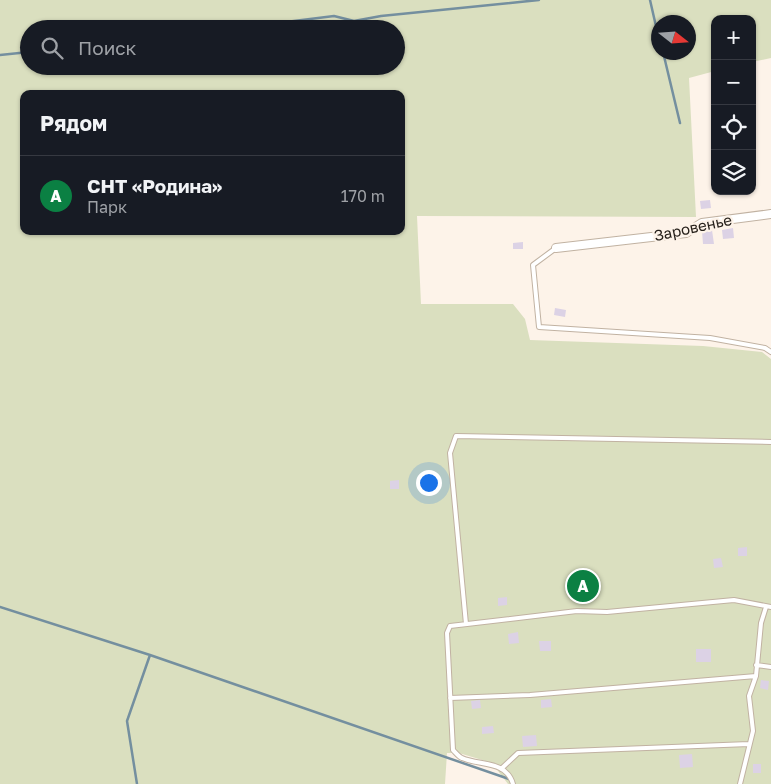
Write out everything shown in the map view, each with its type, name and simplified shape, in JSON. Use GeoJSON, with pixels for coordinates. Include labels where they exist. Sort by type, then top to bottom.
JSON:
{"type":"FeatureCollection","features":[{"type":"Feature","properties":{"kind":"street","name":"Заровенье"},"geometry":{"type":"LineString","coordinates":[[556,248],[686,233],[702,223],[771,214]]}},
{"type":"Feature","properties":{"kind":"lane"},"geometry":{"type":"LineString","coordinates":[[556,248],[533,265],[539,327],[710,338],[765,348],[771,352]]}},
{"type":"Feature","properties":{"kind":"lane"},"geometry":{"type":"LineString","coordinates":[[466,624],[450,453],[456,436],[771,442]]}},
{"type":"Feature","properties":{"kind":"lane"},"geometry":{"type":"LineString","coordinates":[[513,784],[501,769],[494,765],[462,758],[453,750],[447,633],[450,626],[577,612],[607,612],[734,600],[771,607]]}},
{"type":"Feature","properties":{"kind":"lane"},"geometry":{"type":"LineString","coordinates":[[740,784],[753,731],[749,696],[756,676],[760,623],[766,607]]}},
{"type":"Feature","properties":{"kind":"lane"},"geometry":{"type":"LineString","coordinates":[[756,665],[771,668]]}},
{"type":"Feature","properties":{"kind":"lane"},"geometry":{"type":"LineString","coordinates":[[450,698],[530,695],[756,676]]}},
{"type":"Feature","properties":{"kind":"lane"},"geometry":{"type":"LineString","coordinates":[[501,769],[518,753],[749,744]]}},
{"type":"Feature","properties":{"kind":"green space"},"geometry":{"type":"Polygon","coordinates":[[[0,0],[771,0],[771,58],[756,61],[756,15],[711,15],[711,72],[689,78],[696,217],[417,216],[421,304],[513,304],[525,319],[530,340],[703,346],[762,352],[771,359],[771,784],[508,784],[492,763],[459,753],[447,753],[445,784],[0,784],[0,0]]]}},
{"type":"Feature","properties":{"kind":"building"},"geometry":{"type":"Polygon","coordinates":[[[710,200],[711,208],[701,209],[700,201],[710,200]]]}},
{"type":"Feature","properties":{"kind":"building"},"geometry":{"type":"Polygon","coordinates":[[[733,228],[734,238],[723,239],[722,230],[733,228]]]}},
{"type":"Feature","properties":{"kind":"building"},"geometry":{"type":"Polygon","coordinates":[[[712,230],[714,244],[703,244],[702,231],[712,230]]]}},
{"type":"Feature","properties":{"kind":"building"},"geometry":{"type":"Polygon","coordinates":[[[523,242],[523,249],[513,249],[513,243],[523,242]]]}},
{"type":"Feature","properties":{"kind":"building"},"geometry":{"type":"Polygon","coordinates":[[[555,308],[566,310],[565,317],[554,315],[555,308]]]}},
{"type":"Feature","properties":{"kind":"building"},"geometry":{"type":"Polygon","coordinates":[[[399,480],[399,489],[390,489],[390,481],[399,480]]]}},
{"type":"Feature","properties":{"kind":"building"},"geometry":{"type":"Polygon","coordinates":[[[747,547],[747,556],[738,556],[738,548],[747,547]]]}},
{"type":"Feature","properties":{"kind":"building"},"geometry":{"type":"Polygon","coordinates":[[[721,558],[723,567],[714,568],[713,559],[721,558]]]}},
{"type":"Feature","properties":{"kind":"building"},"geometry":{"type":"Polygon","coordinates":[[[507,597],[507,605],[498,606],[498,598],[507,597]]]}},
{"type":"Feature","properties":{"kind":"building"},"geometry":{"type":"Polygon","coordinates":[[[518,632],[519,643],[509,644],[508,634],[518,632]]]}},
{"type":"Feature","properties":{"kind":"building"},"geometry":{"type":"Polygon","coordinates":[[[539,641],[551,641],[551,651],[540,651],[539,641]]]}},
{"type":"Feature","properties":{"kind":"building"},"geometry":{"type":"Polygon","coordinates":[[[696,649],[711,649],[711,662],[696,662],[696,649]]]}},
{"type":"Feature","properties":{"kind":"building"},"geometry":{"type":"Polygon","coordinates":[[[761,680],[769,681],[768,690],[760,688],[761,680]]]}},
{"type":"Feature","properties":{"kind":"building"},"geometry":{"type":"Polygon","coordinates":[[[551,699],[552,707],[541,708],[541,700],[551,699]]]}},
{"type":"Feature","properties":{"kind":"building"},"geometry":{"type":"Polygon","coordinates":[[[480,700],[481,708],[472,709],[471,701],[480,700]]]}},
{"type":"Feature","properties":{"kind":"building"},"geometry":{"type":"Polygon","coordinates":[[[493,726],[494,733],[482,734],[482,727],[493,726]]]}},
{"type":"Feature","properties":{"kind":"building"},"geometry":{"type":"Polygon","coordinates":[[[536,735],[537,746],[523,747],[522,736],[536,735]]]}},
{"type":"Feature","properties":{"kind":"building"},"geometry":{"type":"Polygon","coordinates":[[[692,754],[693,767],[680,768],[679,755],[692,754]]]}},
{"type":"Feature","properties":{"kind":"building"},"geometry":{"type":"Polygon","coordinates":[[[753,764],[761,764],[761,773],[753,773],[753,764]]]}},
{"type":"Feature","properties":{"kind":"waterway"},"geometry":{"type":"LineString","coordinates":[[359,20],[381,16],[539,0]]}},
{"type":"Feature","properties":{"kind":"waterway"},"geometry":{"type":"LineString","coordinates":[[650,0],[653,15]]}},
{"type":"Feature","properties":{"kind":"waterway"},"geometry":{"type":"LineString","coordinates":[[302,20],[334,16],[350,20]]}},
{"type":"Feature","properties":{"kind":"waterway"},"geometry":{"type":"LineString","coordinates":[[0,55],[20,53]]}},
{"type":"Feature","properties":{"kind":"waterway"},"geometry":{"type":"LineString","coordinates":[[665,60],[680,123]]}},
{"type":"Feature","properties":{"kind":"waterway"},"geometry":{"type":"LineString","coordinates":[[0,607],[150,655]]}},
{"type":"Feature","properties":{"kind":"waterway"},"geometry":{"type":"LineString","coordinates":[[137,784],[127,721],[150,655],[509,779]]}},
{"type":"Feature","properties":{"kind":"place","name":"СНТ «Родина»"},"geometry":{"type":"Point","coordinates":[583,586]}}]}
